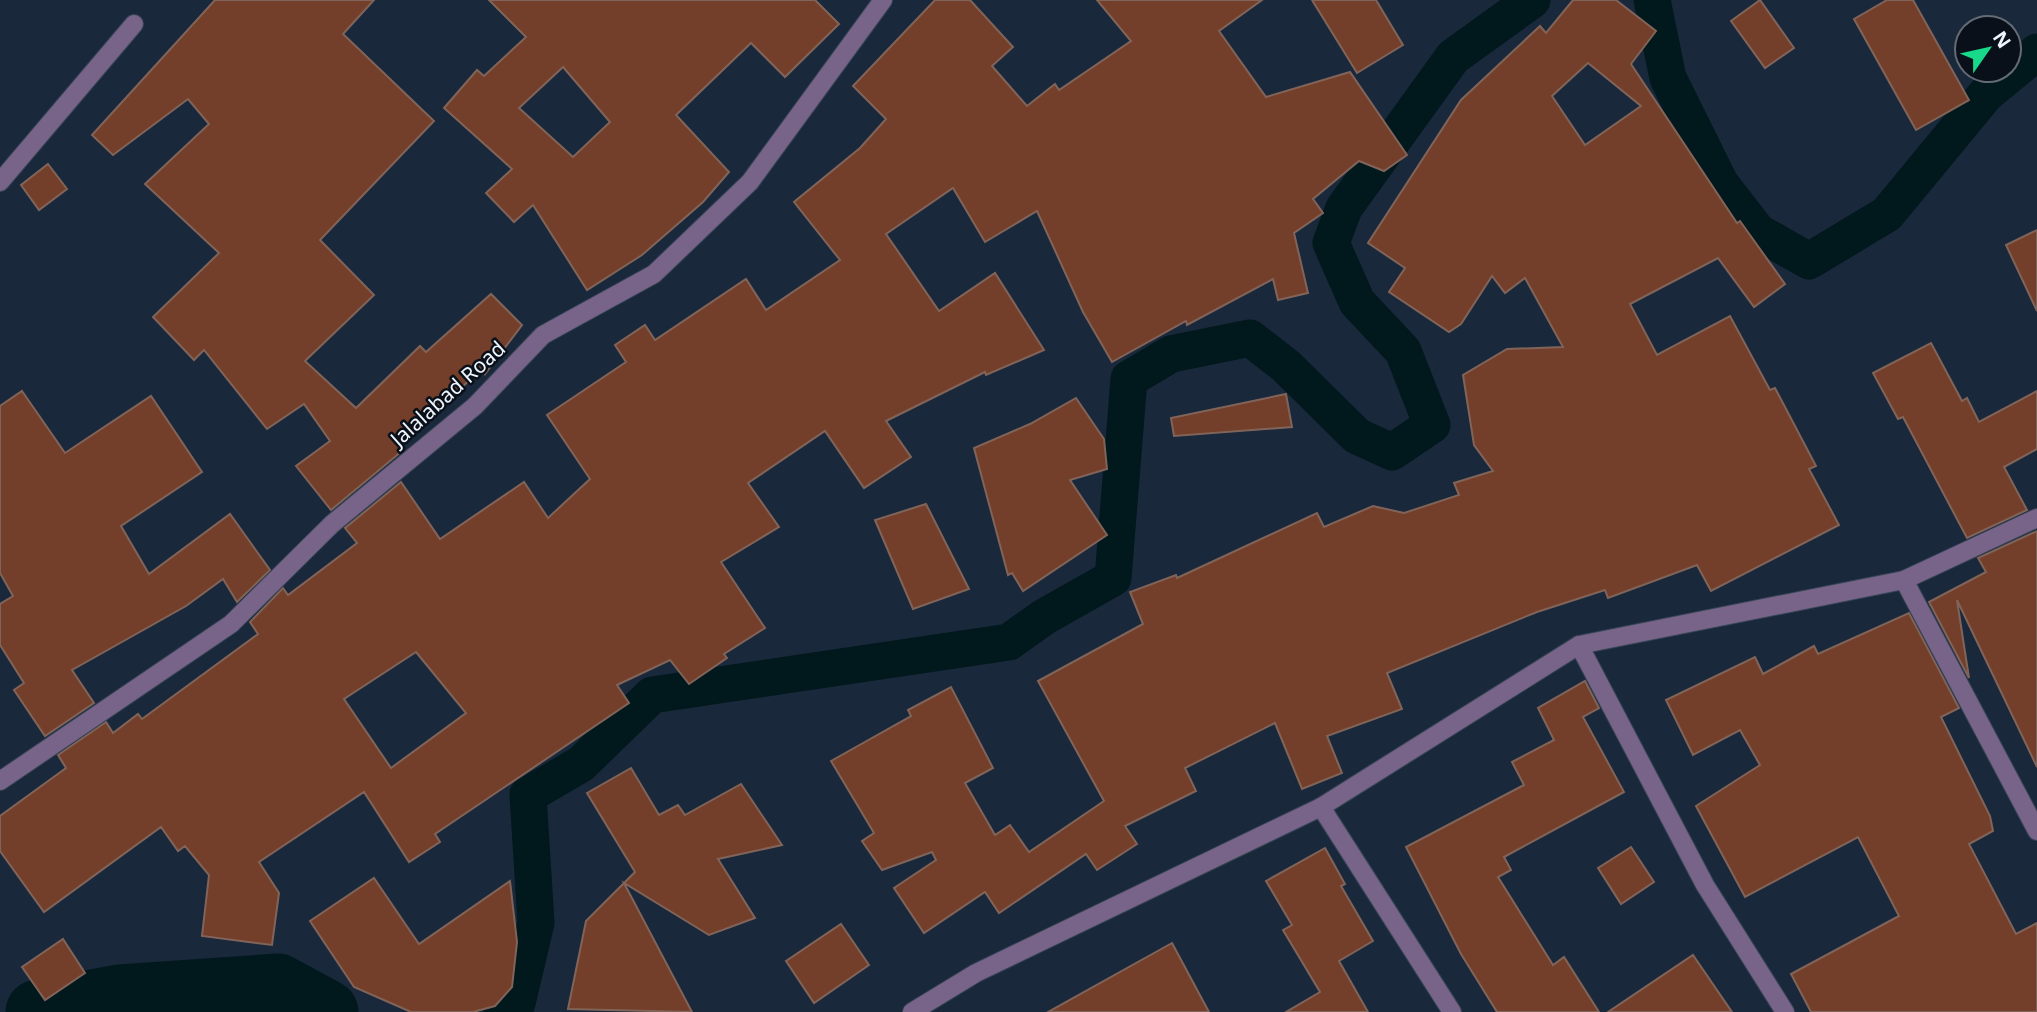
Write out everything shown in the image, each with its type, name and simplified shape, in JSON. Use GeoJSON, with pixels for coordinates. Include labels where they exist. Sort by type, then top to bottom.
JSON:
{"type":"FeatureCollection","features":[{"type":"Feature","properties":{"kind":"street","name":"Jalalabad Road"},"geometry":{"type":"LineString","coordinates":[[0,781],[231,624],[332,524],[475,406],[544,335],[654,274],[750,182],[883,0]]}},
{"type":"Feature","properties":{"kind":"street"},"geometry":{"type":"LineString","coordinates":[[0,182],[134,24]]}},
{"type":"Feature","properties":{"kind":"street"},"geometry":{"type":"LineString","coordinates":[[912,1012],[976,973],[1321,807],[1578,645],[1904,580],[2037,518]]}},
{"type":"Feature","properties":{"kind":"street"},"geometry":{"type":"LineString","coordinates":[[1904,580],[2037,831]]}},
{"type":"Feature","properties":{"kind":"street"},"geometry":{"type":"LineString","coordinates":[[1578,645],[1704,885],[1785,1012]]}},
{"type":"Feature","properties":{"kind":"street"},"geometry":{"type":"LineString","coordinates":[[1321,807],[1452,1012]]}},
{"type":"Feature","properties":{"kind":"building"},"geometry":{"type":"Polygon","coordinates":[[[215,0],[374,0],[343,34],[434,121],[320,240],[374,295],[305,361],[356,408],[420,346],[426,352],[491,294],[522,325],[485,374],[482,368],[399,448],[402,451],[331,510],[296,466],[330,441],[304,404],[267,429],[204,350],[194,360],[153,317],[219,253],[145,184],[209,124],[188,99],[113,155],[92,135],[215,0]]]}},
{"type":"Feature","properties":{"kind":"building"},"geometry":{"type":"Polygon","coordinates":[[[489,0],[815,0],[839,24],[785,77],[751,43],[676,115],[729,172],[703,202],[642,255],[587,290],[533,205],[514,222],[486,193],[512,169],[444,108],[477,70],[484,76],[526,37],[489,0]],[[563,67],[519,108],[573,157],[610,122],[563,67]]]}},
{"type":"Feature","properties":{"kind":"building"},"geometry":{"type":"Polygon","coordinates":[[[935,0],[970,0],[1013,47],[992,66],[1027,106],[1055,84],[1059,90],[1131,41],[1097,0],[1262,0],[1219,31],[1266,97],[1350,72],[1407,155],[1384,171],[1359,161],[1313,199],[1323,213],[1294,233],[1308,293],[1278,300],[1273,279],[1187,325],[1186,321],[1112,362],[1083,312],[1037,211],[985,242],[953,188],[886,234],[939,311],[995,273],[1044,350],[986,375],[985,372],[886,421],[911,457],[864,488],[825,431],[748,483],[779,527],[721,562],[765,628],[724,654],[727,658],[689,684],[670,660],[617,685],[629,703],[435,834],[440,842],[409,862],[364,792],[259,862],[279,893],[272,945],[202,936],[209,875],[185,846],[178,851],[161,827],[44,912],[0,851],[0,816],[66,768],[58,755],[106,722],[113,733],[138,714],[142,719],[258,634],[250,622],[283,588],[288,595],[357,543],[345,528],[401,482],[440,539],[524,482],[548,518],[590,479],[547,415],[626,362],[615,345],[645,325],[655,340],[746,279],[766,310],[840,260],[794,202],[860,148],[886,119],[853,86],[935,0]],[[416,652],[344,699],[391,768],[466,713],[416,652]]]}},
{"type":"Feature","properties":{"kind":"building"},"geometry":{"type":"Polygon","coordinates":[[[1312,0],[1376,0],[1403,45],[1357,73],[1312,0]]]}},
{"type":"Feature","properties":{"kind":"building"},"geometry":{"type":"Polygon","coordinates":[[[1573,0],[1616,0],[1656,31],[1631,64],[1737,223],[1740,221],[1785,284],[1754,307],[1718,258],[1630,304],[1657,355],[1730,316],[1770,390],[1775,388],[1816,466],[1809,469],[1839,525],[1711,591],[1697,565],[1608,598],[1605,590],[1537,612],[1387,673],[1402,709],[1327,736],[1342,773],[1302,789],[1275,723],[1185,768],[1196,791],[1125,826],[1137,844],[1097,870],[1086,854],[999,913],[985,892],[924,933],[894,888],[936,860],[932,852],[882,870],[862,841],[874,833],[831,761],[911,716],[908,710],[951,687],[993,768],[965,783],[995,835],[1010,825],[1029,852],[1104,801],[1038,681],[1143,624],[1130,592],[1176,575],[1177,578],[1317,513],[1324,527],[1373,506],[1404,513],[1459,495],[1454,483],[1493,471],[1474,445],[1463,375],[1507,349],[1563,347],[1525,278],[1505,293],[1492,276],[1461,324],[1449,332],[1389,292],[1405,268],[1368,243],[1461,100],[1540,26],[1546,33],[1573,0]],[[1588,63],[1552,96],[1585,145],[1641,106],[1588,63]]]}},
{"type":"Feature","properties":{"kind":"building"},"geometry":{"type":"Polygon","coordinates":[[[1760,0],[1794,48],[1765,68],[1731,21],[1760,0]]]}},
{"type":"Feature","properties":{"kind":"building"},"geometry":{"type":"Polygon","coordinates":[[[1887,0],[1913,0],[1953,71],[1953,84],[1960,84],[1969,100],[1916,130],[1854,19],[1887,0]]]}},
{"type":"Feature","properties":{"kind":"building"},"geometry":{"type":"Polygon","coordinates":[[[48,164],[67,189],[39,210],[21,185],[48,164]]]}},
{"type":"Feature","properties":{"kind":"building"},"geometry":{"type":"Polygon","coordinates":[[[2037,230],[2037,311],[2006,245],[2037,230]]]}},
{"type":"Feature","properties":{"kind":"building"},"geometry":{"type":"Polygon","coordinates":[[[1931,343],[1962,401],[1967,398],[1979,422],[2037,391],[2037,449],[2004,467],[2027,510],[1967,538],[1903,417],[1898,419],[1873,373],[1931,343]]]}},
{"type":"Feature","properties":{"kind":"building"},"geometry":{"type":"Polygon","coordinates":[[[22,391],[65,453],[151,396],[202,472],[121,526],[149,574],[230,514],[270,570],[237,602],[223,579],[186,606],[72,670],[94,703],[45,736],[14,690],[24,683],[0,645],[0,604],[13,596],[0,573],[0,406],[22,391]]]}},
{"type":"Feature","properties":{"kind":"building"},"geometry":{"type":"Polygon","coordinates":[[[1286,394],[1292,427],[1174,436],[1171,418],[1286,394]]]}},
{"type":"Feature","properties":{"kind":"building"},"geometry":{"type":"Polygon","coordinates":[[[1076,398],[1104,439],[1107,469],[1070,480],[1107,535],[1023,591],[1012,573],[1008,575],[974,448],[1030,424],[1076,398]]]}},
{"type":"Feature","properties":{"kind":"building"},"geometry":{"type":"Polygon","coordinates":[[[926,504],[969,589],[913,609],[875,520],[926,504]]]}},
{"type":"Feature","properties":{"kind":"building"},"geometry":{"type":"Polygon","coordinates":[[[2037,531],[2037,767],[1957,600],[1969,678],[1929,602],[1986,572],[1978,558],[2037,531]]]}},
{"type":"Feature","properties":{"kind":"building"},"geometry":{"type":"Polygon","coordinates":[[[1909,613],[1959,708],[1941,717],[1990,816],[1993,831],[1969,844],[2016,934],[2037,923],[2037,1012],[1811,1012],[1791,974],[1899,916],[1858,837],[1745,897],[1696,806],[1760,765],[1740,730],[1693,755],[1666,700],[1755,657],[1763,674],[1814,646],[1818,654],[1909,613]]]}},
{"type":"Feature","properties":{"kind":"building"},"geometry":{"type":"Polygon","coordinates":[[[1585,681],[1599,708],[1583,717],[1624,792],[1504,857],[1511,870],[1498,877],[1553,965],[1564,957],[1599,1012],[1497,1012],[1461,954],[1406,847],[1524,785],[1512,762],[1554,740],[1538,708],[1585,681]]]}},
{"type":"Feature","properties":{"kind":"building"},"geometry":{"type":"Polygon","coordinates":[[[631,768],[659,815],[678,805],[685,815],[741,784],[782,845],[718,859],[755,918],[709,935],[624,883],[635,872],[587,793],[631,768]]]}},
{"type":"Feature","properties":{"kind":"building"},"geometry":{"type":"Polygon","coordinates":[[[1631,847],[1654,882],[1621,904],[1598,868],[1631,847]]]}},
{"type":"Feature","properties":{"kind":"building"},"geometry":{"type":"Polygon","coordinates":[[[1325,848],[1345,884],[1341,886],[1373,941],[1339,961],[1368,1012],[1286,1012],[1320,992],[1283,930],[1292,925],[1266,881],[1325,848]]]}},
{"type":"Feature","properties":{"kind":"building"},"geometry":{"type":"Polygon","coordinates":[[[374,878],[419,944],[510,881],[517,942],[512,987],[495,1006],[473,1012],[411,1012],[354,987],[310,921],[374,878]]]}},
{"type":"Feature","properties":{"kind":"building"},"geometry":{"type":"Polygon","coordinates":[[[624,883],[692,1012],[568,1009],[586,921],[624,883]]]}},
{"type":"Feature","properties":{"kind":"building"},"geometry":{"type":"Polygon","coordinates":[[[841,924],[869,965],[814,1003],[786,961],[841,924]]]}},
{"type":"Feature","properties":{"kind":"building"},"geometry":{"type":"Polygon","coordinates":[[[63,939],[85,973],[45,1000],[22,967],[63,939]]]}},
{"type":"Feature","properties":{"kind":"building"},"geometry":{"type":"Polygon","coordinates":[[[1172,943],[1209,1012],[1048,1012],[1172,943]]]}},
{"type":"Feature","properties":{"kind":"building"},"geometry":{"type":"Polygon","coordinates":[[[1693,955],[1732,1012],[1608,1012],[1693,955]]]}},
{"type":"Feature","properties":{"kind":"waterway"},"geometry":{"type":"LineString","coordinates":[[502,1012],[517,1003],[536,923],[528,795],[581,764],[652,695],[1009,642],[1044,617],[1113,578],[1129,379],[1171,354],[1250,338],[1286,366],[1357,436],[1392,452],[1432,425],[1403,351],[1357,302],[1331,243],[1344,208],[1453,57],[1532,0]]}},
{"type":"Feature","properties":{"kind":"waterway"},"geometry":{"type":"LineString","coordinates":[[1652,0],[1668,78],[1720,183],[1758,232],[1809,261],[1887,214],[1986,94],[2037,52]]}},
{"type":"Feature","properties":{"kind":"waterway"},"geometry":{"type":"LineString","coordinates":[[38,1012],[120,997],[278,986],[326,1012]]}}]}
